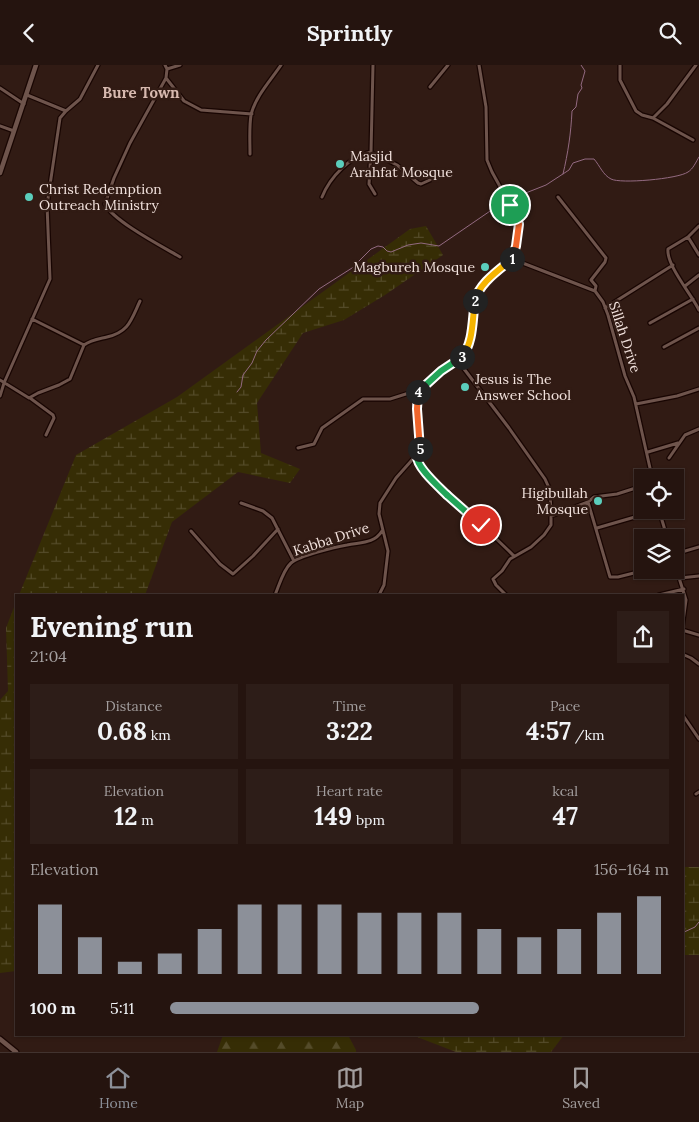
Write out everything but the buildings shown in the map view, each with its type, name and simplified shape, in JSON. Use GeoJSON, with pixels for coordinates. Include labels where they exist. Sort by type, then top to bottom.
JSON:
{"type":"FeatureCollection","features":[{"type":"Feature","properties":{"kind":"street"},"geometry":{"type":"LineString","coordinates":[[0,173],[2,157],[24,105],[36,65]]}},
{"type":"Feature","properties":{"kind":"street"},"geometry":{"type":"LineString","coordinates":[[0,396],[50,279],[47,205],[60,118],[80,99],[98,65]]}},
{"type":"Feature","properties":{"kind":"street"},"geometry":{"type":"LineString","coordinates":[[180,65],[166,67],[166,78],[130,143],[114,178],[105,204],[108,209],[126,224],[180,257]]}},
{"type":"Feature","properties":{"kind":"street"},"geometry":{"type":"LineString","coordinates":[[250,154],[249,136],[252,115],[258,100],[282,65]]}},
{"type":"Feature","properties":{"kind":"street"},"geometry":{"type":"LineString","coordinates":[[373,65],[374,80],[369,184],[375,194]]}},
{"type":"Feature","properties":{"kind":"street"},"geometry":{"type":"LineString","coordinates":[[430,87],[448,65]]}},
{"type":"Feature","properties":{"kind":"street"},"geometry":{"type":"LineString","coordinates":[[298,448],[314,444],[322,428],[363,399],[390,399],[409,393],[417,393],[441,371],[458,361],[468,347],[478,293],[514,257],[519,224],[487,160],[486,107],[479,65]]}},
{"type":"Feature","properties":{"kind":"street"},"geometry":{"type":"LineString","coordinates":[[620,65],[620,79],[636,111],[693,139]]}},
{"type":"Feature","properties":{"kind":"street"},"geometry":{"type":"LineString","coordinates":[[653,118],[696,65]]}},
{"type":"Feature","properties":{"kind":"street"},"geometry":{"type":"LineString","coordinates":[[166,78],[184,101],[201,110],[252,115]]}},
{"type":"Feature","properties":{"kind":"street"},"geometry":{"type":"LineString","coordinates":[[0,88],[24,105]]}},
{"type":"Feature","properties":{"kind":"street"},"geometry":{"type":"LineString","coordinates":[[27,95],[66,111]]}},
{"type":"Feature","properties":{"kind":"street"},"geometry":{"type":"LineString","coordinates":[[0,126],[14,131]]}},
{"type":"Feature","properties":{"kind":"street"},"geometry":{"type":"LineString","coordinates":[[322,197],[330,182],[346,165],[358,156],[371,152],[397,165],[418,183],[424,183],[432,179]]}},
{"type":"Feature","properties":{"kind":"street"},"geometry":{"type":"LineString","coordinates":[[558,197],[606,258],[591,280],[596,285],[595,291]]}},
{"type":"Feature","properties":{"kind":"street"},"geometry":{"type":"LineString","coordinates":[[699,226],[688,237],[668,249],[672,265],[699,309]]}},
{"type":"Feature","properties":{"kind":"street"},"geometry":{"type":"LineString","coordinates":[[688,237],[699,255]]}},
{"type":"Feature","properties":{"kind":"street","name":"Sillah Drive"},"geometry":{"type":"LineString","coordinates":[[514,257],[520,262],[599,294],[613,330],[625,376],[636,404],[651,469]]}},
{"type":"Feature","properties":{"kind":"street"},"geometry":{"type":"LineString","coordinates":[[605,308],[672,265]]}},
{"type":"Feature","properties":{"kind":"street"},"geometry":{"type":"LineString","coordinates":[[685,286],[699,275]]}},
{"type":"Feature","properties":{"kind":"street"},"geometry":{"type":"LineString","coordinates":[[650,323],[693,299]]}},
{"type":"Feature","properties":{"kind":"street"},"geometry":{"type":"LineString","coordinates":[[29,398],[70,379],[84,345],[125,330],[140,301]]}},
{"type":"Feature","properties":{"kind":"street"},"geometry":{"type":"LineString","coordinates":[[32,319],[84,345]]}},
{"type":"Feature","properties":{"kind":"street"},"geometry":{"type":"LineString","coordinates":[[664,347],[699,328]]}},
{"type":"Feature","properties":{"kind":"street"},"geometry":{"type":"LineString","coordinates":[[458,361],[509,428],[545,479],[550,490],[551,525],[538,541],[525,551],[514,556],[493,579],[505,594]]}},
{"type":"Feature","properties":{"kind":"street"},"geometry":{"type":"LineString","coordinates":[[0,380],[53,415],[54,418],[46,435]]}},
{"type":"Feature","properties":{"kind":"street"},"geometry":{"type":"LineString","coordinates":[[636,404],[677,396],[699,389]]}},
{"type":"Feature","properties":{"kind":"street"},"geometry":{"type":"LineString","coordinates":[[380,594],[384,585],[388,551],[379,514],[383,497],[396,478],[417,455],[421,445],[417,423],[417,393]]}},
{"type":"Feature","properties":{"kind":"street"},"geometry":{"type":"LineString","coordinates":[[669,457],[674,453],[678,443],[689,432],[699,429]]}},
{"type":"Feature","properties":{"kind":"street"},"geometry":{"type":"LineString","coordinates":[[648,452],[678,443]]}},
{"type":"Feature","properties":{"kind":"street"},"geometry":{"type":"LineString","coordinates":[[417,455],[418,461],[424,470],[452,500],[514,556]]}},
{"type":"Feature","properties":{"kind":"street"},"geometry":{"type":"LineString","coordinates":[[552,516],[588,503],[594,497],[609,496],[634,488]]}},
{"type":"Feature","properties":{"kind":"street"},"geometry":{"type":"LineString","coordinates":[[241,503],[264,511],[272,518],[294,561]]}},
{"type":"Feature","properties":{"kind":"street"},"geometry":{"type":"LineString","coordinates":[[588,503],[610,577],[634,573]]}},
{"type":"Feature","properties":{"kind":"street"},"geometry":{"type":"LineString","coordinates":[[596,528],[634,517]]}},
{"type":"Feature","properties":{"kind":"street"},"geometry":{"type":"LineString","coordinates":[[192,531],[220,564],[233,573],[253,556],[278,529]]}},
{"type":"Feature","properties":{"kind":"street","name":"Kabba Drive"},"geometry":{"type":"LineString","coordinates":[[275,594],[288,566],[294,561],[347,545],[370,541],[382,531]]}},
{"type":"Feature","properties":{"kind":"street"},"geometry":{"type":"LineString","coordinates":[[684,551],[699,547]]}},
{"type":"Feature","properties":{"kind":"street"},"geometry":{"type":"LineString","coordinates":[[684,578],[699,576]]}},
{"type":"Feature","properties":{"kind":"street"},"geometry":{"type":"LineString","coordinates":[[680,579],[686,600],[684,615]]}},
{"type":"Feature","properties":{"kind":"street"},"geometry":{"type":"LineString","coordinates":[[663,594],[684,589]]}},
{"type":"Feature","properties":{"kind":"street"},"geometry":{"type":"LineString","coordinates":[[684,630],[699,635]]}},
{"type":"Feature","properties":{"kind":"street"},"geometry":{"type":"LineString","coordinates":[[684,655],[699,664]]}},
{"type":"Feature","properties":{"kind":"street"},"geometry":{"type":"LineString","coordinates":[[684,717],[699,739]]}},
{"type":"Feature","properties":{"kind":"street"},"geometry":{"type":"LineString","coordinates":[[0,1039],[16,1052]]}},
{"type":"Feature","properties":{"kind":"green space"},"geometry":{"type":"Polygon","coordinates":[[[426,226],[443,255],[385,295],[344,320],[303,333],[257,403],[261,453],[300,469],[290,483],[238,472],[172,522],[145,594],[19,594],[76,455],[177,397],[410,229],[426,226]]]}},
{"type":"Feature","properties":{"kind":"green space"},"geometry":{"type":"Polygon","coordinates":[[[15,605],[15,971],[0,973],[0,700],[8,691],[6,628],[15,605]]]}},
{"type":"Feature","properties":{"kind":"green space"},"geometry":{"type":"Polygon","coordinates":[[[684,867],[699,867],[699,955],[684,955],[684,867]]]}},
{"type":"Feature","properties":{"kind":"green space"},"geometry":{"type":"Polygon","coordinates":[[[223,1036],[349,1036],[356,1050],[356,1052],[217,1052],[223,1036]]]}},
{"type":"Feature","properties":{"kind":"green space"},"geometry":{"type":"Polygon","coordinates":[[[415,1036],[563,1036],[551,1052],[456,1052],[415,1036]]]}},
{"type":"Feature","properties":{"kind":"waterway"},"geometry":{"type":"LineString","coordinates":[[563,174],[569,143],[572,111],[576,107],[585,71],[581,65]]}},
{"type":"Feature","properties":{"kind":"waterway"},"geometry":{"type":"LineString","coordinates":[[237,392],[241,387],[243,375],[266,340],[319,289],[352,268],[371,249],[378,246],[391,252],[408,245],[421,243],[439,246],[496,207],[546,185],[569,170],[573,163],[585,159],[594,159],[611,179],[637,181],[682,175],[691,169],[699,157]]}},
{"type":"Feature","properties":{"kind":"waterway"},"geometry":{"type":"LineString","coordinates":[[684,932],[695,927],[699,922]]}},
{"type":"Feature","properties":{"kind":"place","name":"Masjid Arahfat Mosque"},"geometry":{"type":"Point","coordinates":[340,164]}},
{"type":"Feature","properties":{"kind":"place","name":"Christ Redemption Outreach Ministry"},"geometry":{"type":"Point","coordinates":[29,197]}},
{"type":"Feature","properties":{"kind":"place","name":"Magbureh Mosque"},"geometry":{"type":"Point","coordinates":[485,267]}},
{"type":"Feature","properties":{"kind":"place","name":"Jesus is The Answer School"},"geometry":{"type":"Point","coordinates":[465,387]}},
{"type":"Feature","properties":{"kind":"place","name":"Higibullah Mosque"},"geometry":{"type":"Point","coordinates":[598,501]}},
{"type":"Feature","properties":{"kind":"district","name":"Bure Town"},"geometry":{"type":"Point","coordinates":[141,92]}},
{"type":"Feature","properties":{"kind":"route"},"geometry":{"type":"LineString","coordinates":[[481,525],[452,500],[418,461],[417,455],[421,445],[417,423],[417,393],[441,371],[464,355],[473,326],[474,308],[478,293],[514,257],[519,224],[510,205]]}}]}
